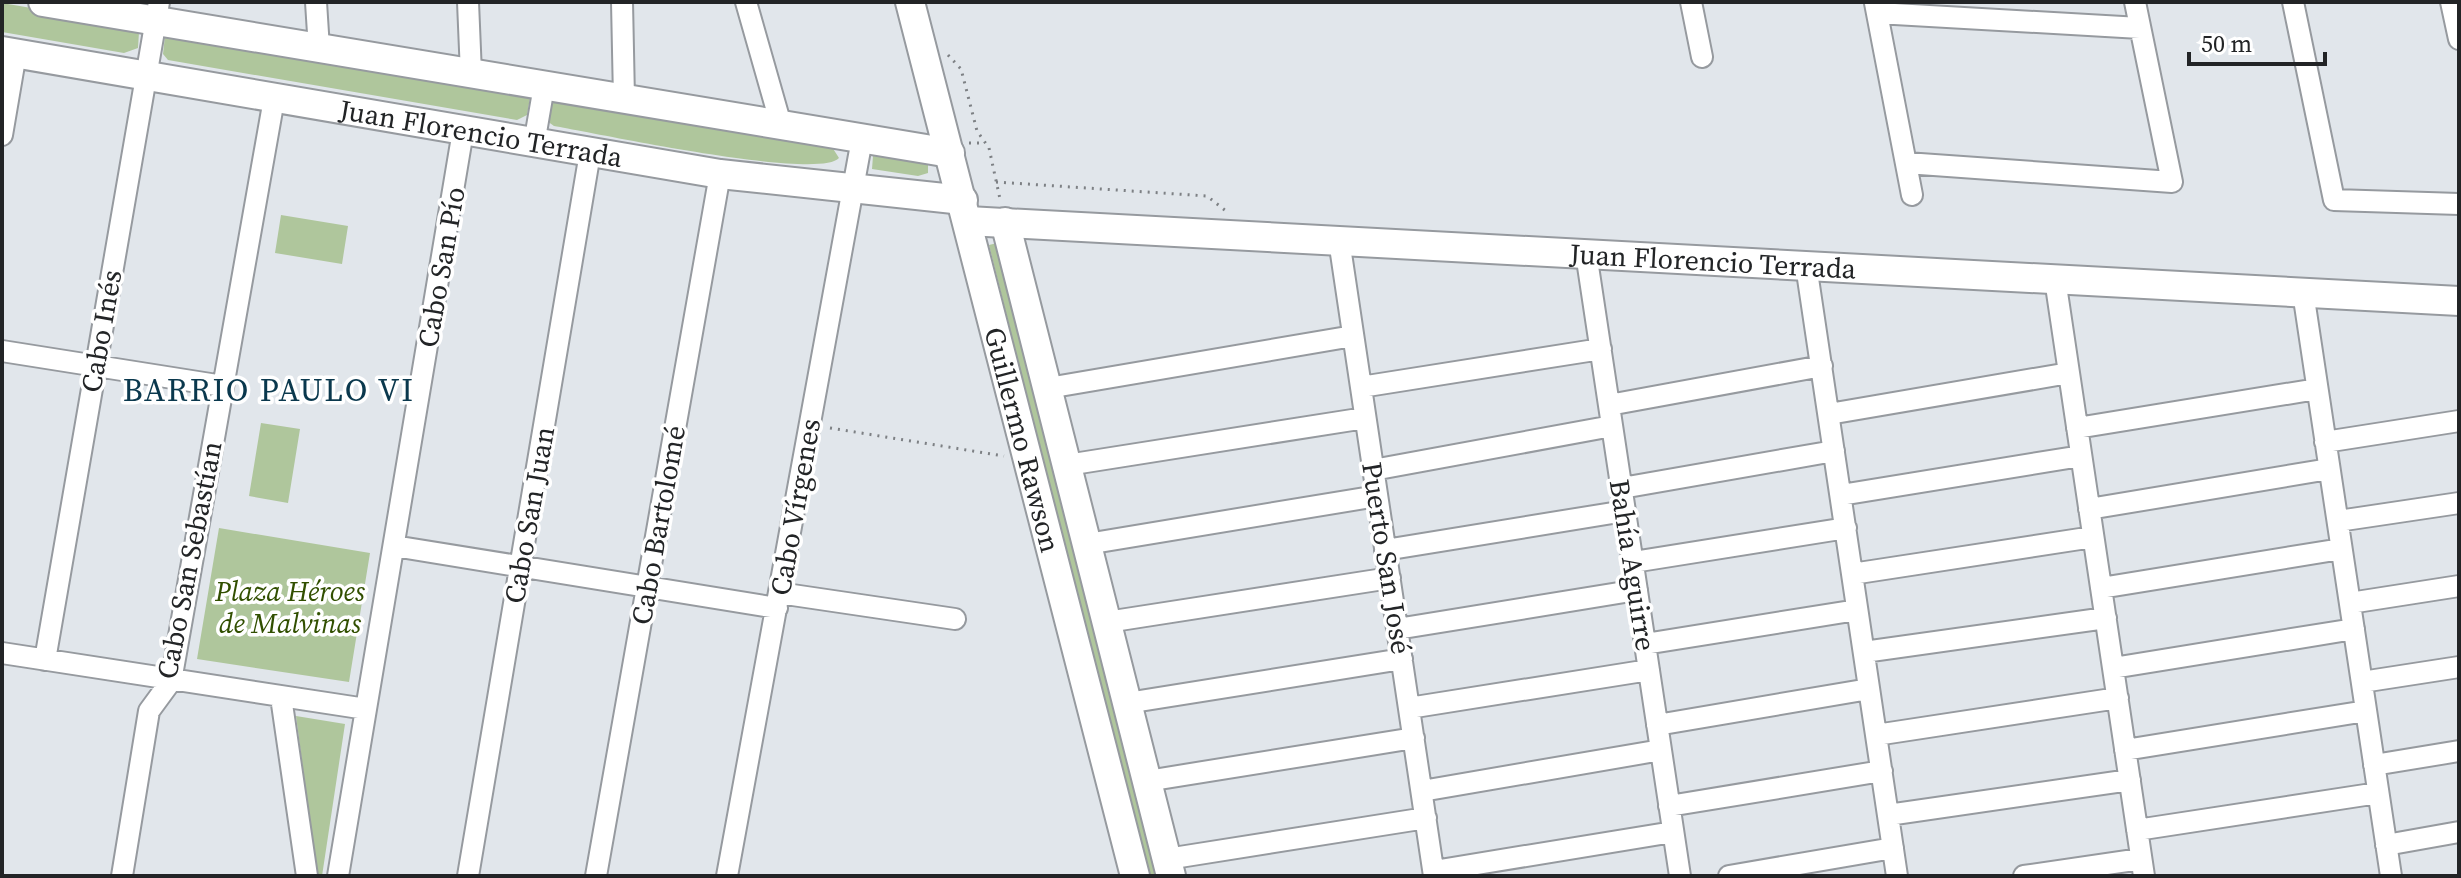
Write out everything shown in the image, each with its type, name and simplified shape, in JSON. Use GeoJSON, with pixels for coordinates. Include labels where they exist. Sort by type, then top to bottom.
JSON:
{"type":"FeatureCollection","features":[{"type":"Feature","properties":{"kind":"street","name":"Juan Florencio Terrada"},"geometry":{"type":"LineString","coordinates":[[43,2],[158,12],[319,49],[950,153]]}},
{"type":"Feature","properties":{"kind":"street"},"geometry":{"type":"LineString","coordinates":[[316,2],[319,49]]}},
{"type":"Feature","properties":{"kind":"street"},"geometry":{"type":"LineString","coordinates":[[468,2],[471,74]]}},
{"type":"Feature","properties":{"kind":"street"},"geometry":{"type":"LineString","coordinates":[[622,2],[624,99]]}},
{"type":"Feature","properties":{"kind":"street"},"geometry":{"type":"LineString","coordinates":[[746,2],[781,125]]}},
{"type":"Feature","properties":{"kind":"street","name":"Guillermo Rawson"},"geometry":{"type":"LineString","coordinates":[[910,2],[1135,876]]}},
{"type":"Feature","properties":{"kind":"street"},"geometry":{"type":"LineString","coordinates":[[1691,2],[1702,57]]}},
{"type":"Feature","properties":{"kind":"street"},"geometry":{"type":"LineString","coordinates":[[1906,163],[2172,182],[2135,2]]}},
{"type":"Feature","properties":{"kind":"street"},"geometry":{"type":"LineString","coordinates":[[2293,2],[2334,200],[2459,204]]}},
{"type":"Feature","properties":{"kind":"street"},"geometry":{"type":"LineString","coordinates":[[2451,2],[2459,39]]}},
{"type":"Feature","properties":{"kind":"street"},"geometry":{"type":"LineString","coordinates":[[1912,195],[1876,8],[2140,28]]}},
{"type":"Feature","properties":{"kind":"street","name":"Cabo Inés"},"geometry":{"type":"LineString","coordinates":[[45,660],[144,77],[158,12]]}},
{"type":"Feature","properties":{"kind":"street","name":"Juan Florencio Terrada"},"geometry":{"type":"LineString","coordinates":[[9,52],[720,174],[853,186],[965,210],[1005,222],[2459,301]]}},
{"type":"Feature","properties":{"kind":"street"},"geometry":{"type":"LineString","coordinates":[[2,135],[9,52]]}},
{"type":"Feature","properties":{"kind":"street"},"geometry":{"type":"LineString","coordinates":[[534,144],[544,86]]}},
{"type":"Feature","properties":{"kind":"street","name":"Cabo San Sebastían"},"geometry":{"type":"LineString","coordinates":[[122,876],[149,711],[171,681],[274,99]]}},
{"type":"Feature","properties":{"kind":"street","name":"Cabo San Pío"},"geometry":{"type":"LineString","coordinates":[[338,876],[463,131]]}},
{"type":"Feature","properties":{"kind":"street","name":"Cabo Vírgenes"},"geometry":{"type":"LineString","coordinates":[[727,876],[862,139]]}},
{"type":"Feature","properties":{"kind":"street","name":"Cabo San Juan"},"geometry":{"type":"LineString","coordinates":[[468,876],[590,153]]}},
{"type":"Feature","properties":{"kind":"street","name":"Cabo Bartolomé"},"geometry":{"type":"LineString","coordinates":[[596,876],[720,174]]}},
{"type":"Feature","properties":{"kind":"street","name":"Guillermo Rawson"},"geometry":{"type":"LineString","coordinates":[[1005,222],[1169,867]]}},
{"type":"Feature","properties":{"kind":"street","name":"Puerto San José"},"geometry":{"type":"LineString","coordinates":[[1339,240],[1434,873]]}},
{"type":"Feature","properties":{"kind":"street","name":"Bahía Aguirre"},"geometry":{"type":"LineString","coordinates":[[1586,253],[1680,876]]}},
{"type":"Feature","properties":{"kind":"street"},"geometry":{"type":"LineString","coordinates":[[1806,265],[1897,876]]}},
{"type":"Feature","properties":{"kind":"street"},"geometry":{"type":"LineString","coordinates":[[2024,876],[2143,868],[2055,279]]}},
{"type":"Feature","properties":{"kind":"street"},"geometry":{"type":"LineString","coordinates":[[2303,292],[2391,876]]}},
{"type":"Feature","properties":{"kind":"street"},"geometry":{"type":"LineString","coordinates":[[1048,388],[1353,336]]}},
{"type":"Feature","properties":{"kind":"street"},"geometry":{"type":"LineString","coordinates":[[1361,387],[1601,349]]}},
{"type":"Feature","properties":{"kind":"street"},"geometry":{"type":"LineString","coordinates":[[2,351],[223,386]]}},
{"type":"Feature","properties":{"kind":"street"},"geometry":{"type":"LineString","coordinates":[[1609,405],[1822,366]]}},
{"type":"Feature","properties":{"kind":"street"},"geometry":{"type":"LineString","coordinates":[[1829,414],[2069,373]]}},
{"type":"Feature","properties":{"kind":"street"},"geometry":{"type":"LineString","coordinates":[[2077,428],[2317,389]]}},
{"type":"Feature","properties":{"kind":"street"},"geometry":{"type":"LineString","coordinates":[[1067,465],[1365,418]]}},
{"type":"Feature","properties":{"kind":"street"},"geometry":{"type":"LineString","coordinates":[[2325,442],[2459,421]]}},
{"type":"Feature","properties":{"kind":"street"},"geometry":{"type":"LineString","coordinates":[[1373,470],[1612,426]]}},
{"type":"Feature","properties":{"kind":"street"},"geometry":{"type":"LineString","coordinates":[[1622,488],[1834,451]]}},
{"type":"Feature","properties":{"kind":"street"},"geometry":{"type":"LineString","coordinates":[[1841,495],[2081,456]]}},
{"type":"Feature","properties":{"kind":"street"},"geometry":{"type":"LineString","coordinates":[[2089,509],[2329,469]]}},
{"type":"Feature","properties":{"kind":"street"},"geometry":{"type":"LineString","coordinates":[[1087,544],[1377,496]]}},
{"type":"Feature","properties":{"kind":"street"},"geometry":{"type":"LineString","coordinates":[[2338,521],[2459,503]]}},
{"type":"Feature","properties":{"kind":"street"},"geometry":{"type":"LineString","coordinates":[[1385,550],[1625,511]]}},
{"type":"Feature","properties":{"kind":"street"},"geometry":{"type":"LineString","coordinates":[[1633,562],[1846,528]]}},
{"type":"Feature","properties":{"kind":"street"},"geometry":{"type":"LineString","coordinates":[[1852,574],[2093,537]]}},
{"type":"Feature","properties":{"kind":"street"},"geometry":{"type":"LineString","coordinates":[[394,546],[647,587],[955,619]]}},
{"type":"Feature","properties":{"kind":"street"},"geometry":{"type":"LineString","coordinates":[[2101,588],[2341,549]]}},
{"type":"Feature","properties":{"kind":"street"},"geometry":{"type":"LineString","coordinates":[[1107,622],[1390,578]]}},
{"type":"Feature","properties":{"kind":"street"},"geometry":{"type":"LineString","coordinates":[[2350,603],[2459,586]]}},
{"type":"Feature","properties":{"kind":"street"},"geometry":{"type":"LineString","coordinates":[[1397,629],[1637,590]]}},
{"type":"Feature","properties":{"kind":"street"},"geometry":{"type":"LineString","coordinates":[[1645,644],[1857,610]]}},
{"type":"Feature","properties":{"kind":"street"},"geometry":{"type":"LineString","coordinates":[[1864,652],[2106,618]]}},
{"type":"Feature","properties":{"kind":"street"},"geometry":{"type":"LineString","coordinates":[[2113,668],[2354,629]]}},
{"type":"Feature","properties":{"kind":"street"},"geometry":{"type":"LineString","coordinates":[[2,656],[366,709]]}},
{"type":"Feature","properties":{"kind":"street"},"geometry":{"type":"LineString","coordinates":[[1127,703],[1402,659]]}},
{"type":"Feature","properties":{"kind":"street"},"geometry":{"type":"LineString","coordinates":[[2362,682],[2459,667]]}},
{"type":"Feature","properties":{"kind":"street"},"geometry":{"type":"LineString","coordinates":[[1409,708],[1649,670]]}},
{"type":"Feature","properties":{"kind":"street"},"geometry":{"type":"LineString","coordinates":[[1657,725],[1869,689]]}},
{"type":"Feature","properties":{"kind":"street"},"geometry":{"type":"LineString","coordinates":[[281,697],[307,876]]}},
{"type":"Feature","properties":{"kind":"street"},"geometry":{"type":"LineString","coordinates":[[1876,735],[2118,698]]}},
{"type":"Feature","properties":{"kind":"street"},"geometry":{"type":"LineString","coordinates":[[2125,750],[2366,711]]}},
{"type":"Feature","properties":{"kind":"street"},"geometry":{"type":"LineString","coordinates":[[1147,781],[1414,738]]}},
{"type":"Feature","properties":{"kind":"street"},"geometry":{"type":"LineString","coordinates":[[1422,791],[1661,750]]}},
{"type":"Feature","properties":{"kind":"street"},"geometry":{"type":"LineString","coordinates":[[2374,765],[2459,751]]}},
{"type":"Feature","properties":{"kind":"street"},"geometry":{"type":"LineString","coordinates":[[1669,806],[1882,771]]}},
{"type":"Feature","properties":{"kind":"street"},"geometry":{"type":"LineString","coordinates":[[1888,815],[2130,780]]}},
{"type":"Feature","properties":{"kind":"street"},"geometry":{"type":"LineString","coordinates":[[2137,830],[2378,793]]}},
{"type":"Feature","properties":{"kind":"street"},"geometry":{"type":"LineString","coordinates":[[1169,867],[1426,818]]}},
{"type":"Feature","properties":{"kind":"street"},"geometry":{"type":"LineString","coordinates":[[1434,873],[1673,832]]}},
{"type":"Feature","properties":{"kind":"street"},"geometry":{"type":"LineString","coordinates":[[2386,845],[2459,832]]}},
{"type":"Feature","properties":{"kind":"street"},"geometry":{"type":"LineString","coordinates":[[1729,876],[1893,848]]}},
{"type":"Feature","properties":{"kind":"path"},"geometry":{"type":"LineString","coordinates":[[942,49],[961,69],[977,131],[989,148],[1005,222]]}},
{"type":"Feature","properties":{"kind":"path"},"geometry":{"type":"LineString","coordinates":[[996,182],[1207,196],[1257,235]]}},
{"type":"Feature","properties":{"kind":"path"},"geometry":{"type":"LineString","coordinates":[[810,425],[1029,461]]}},
{"type":"Feature","properties":{"kind":"green space"},"geometry":{"type":"Polygon","coordinates":[[[2,3],[131,25],[139,32],[138,48],[124,53],[2,32],[2,3]]]}},
{"type":"Feature","properties":{"kind":"green space"},"geometry":{"type":"Polygon","coordinates":[[[165,36],[527,95],[530,98],[527,115],[517,120],[168,60],[163,54],[165,36]]]}},
{"type":"Feature","properties":{"kind":"green space"},"geometry":{"type":"Polygon","coordinates":[[[549,99],[832,147],[839,158],[822,164],[750,160],[554,126],[547,121],[549,99]]]}},
{"type":"Feature","properties":{"kind":"green space"},"geometry":{"type":"Polygon","coordinates":[[[873,156],[923,161],[928,165],[928,173],[918,176],[872,169],[873,156]]]}},
{"type":"Feature","properties":{"kind":"green space"},"geometry":{"type":"Polygon","coordinates":[[[281,215],[348,226],[342,264],[275,253],[281,215]]]}},
{"type":"Feature","properties":{"kind":"green space"},"geometry":{"type":"Polygon","coordinates":[[[1001,242],[1161,876],[1147,876],[989,245],[1001,242]]]}},
{"type":"Feature","properties":{"kind":"green space"},"geometry":{"type":"Polygon","coordinates":[[[261,423],[300,429],[288,503],[249,496],[261,423]]]}},
{"type":"Feature","properties":{"kind":"green space","name":"Plaza Héroes de Malvinas"},"geometry":{"type":"Polygon","coordinates":[[[219,528],[370,553],[349,682],[197,659],[219,528]]]}},
{"type":"Feature","properties":{"kind":"green space"},"geometry":{"type":"Polygon","coordinates":[[[296,716],[345,724],[322,876],[317,876],[296,716]]]}},
{"type":"Feature","properties":{"kind":"district","name":"BARRIO PAULO VI"},"geometry":{"type":"Point","coordinates":[269,390]}}]}
